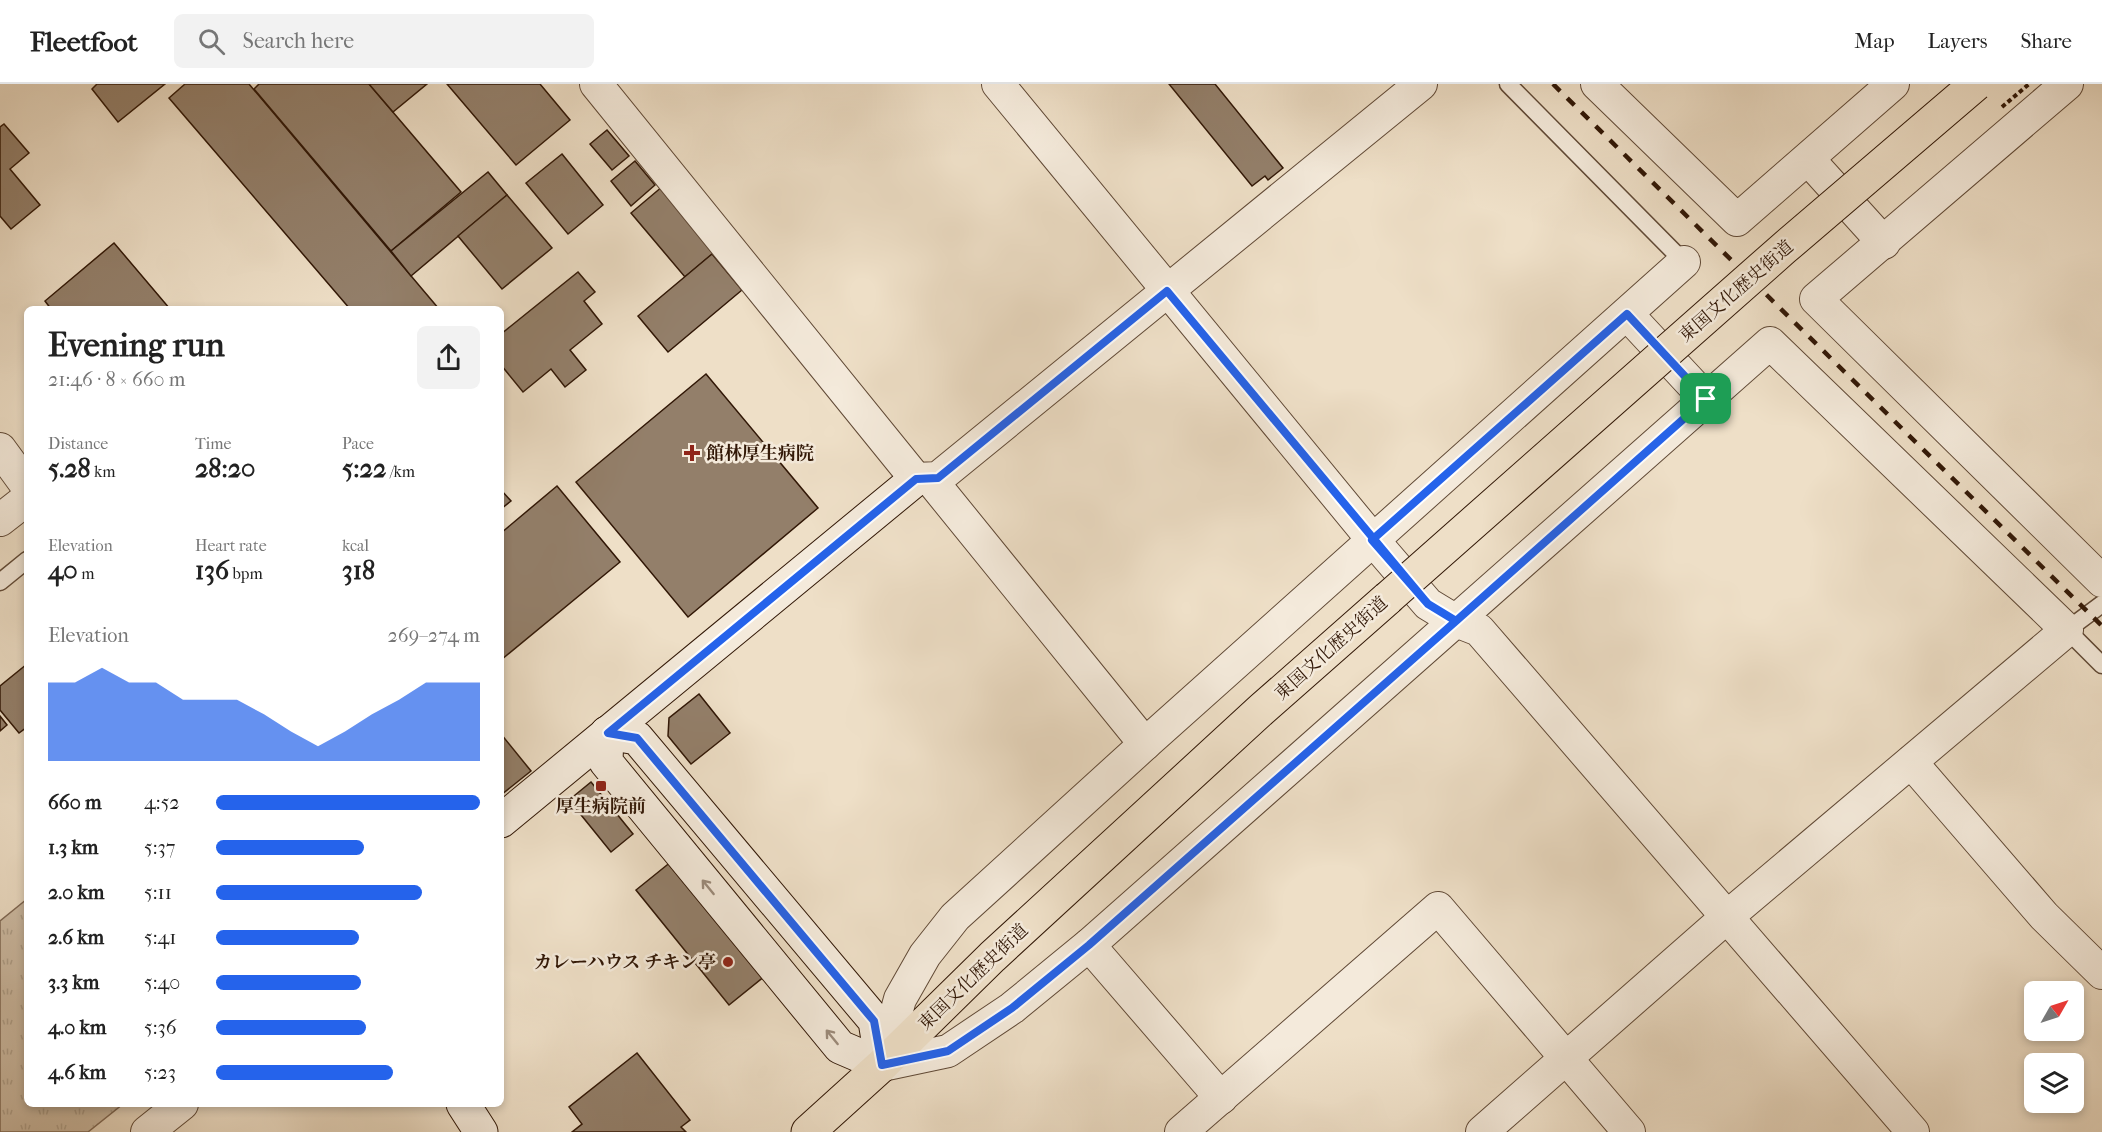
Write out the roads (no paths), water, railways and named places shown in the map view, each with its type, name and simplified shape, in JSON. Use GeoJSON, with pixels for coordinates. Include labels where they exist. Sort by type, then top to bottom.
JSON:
{"type":"FeatureCollection","features":[{"type":"Feature","properties":{"kind":"highway","name":"東国文化歴史街道"},"geometry":{"type":"LineString","coordinates":[[808,1132],[882,1065],[992,957],[1262,709],[1774,257],[1976,84]]}},
{"type":"Feature","properties":{"kind":"street"},"geometry":{"type":"LineString","coordinates":[[998,84],[1372,540],[1428,604],[1456,621],[1479,630],[1913,1132]]}},
{"type":"Feature","properties":{"kind":"street"},"geometry":{"type":"LineString","coordinates":[[504,819],[924,480],[938,478],[1421,84]]}},
{"type":"Feature","properties":{"kind":"street"},"geometry":{"type":"LineString","coordinates":[[1597,84],[1737,220],[1809,160],[1893,84]]}},
{"type":"Feature","properties":{"kind":"street"},"geometry":{"type":"LineString","coordinates":[[2067,84],[1816,299],[2102,581]]}},
{"type":"Feature","properties":{"kind":"street"},"geometry":{"type":"LineString","coordinates":[[605,87],[924,480],[1145,744]]}},
{"type":"Feature","properties":{"kind":"street"},"geometry":{"type":"LineString","coordinates":[[1809,160],[1884,243]]}},
{"type":"Feature","properties":{"kind":"street"},"geometry":{"type":"LineString","coordinates":[[882,1065],[900,999],[925,955],[954,917],[1684,262]]}},
{"type":"Feature","properties":{"kind":"street"},"geometry":{"type":"LineString","coordinates":[[1627,314],[1706,399]]}},
{"type":"Feature","properties":{"kind":"street"},"geometry":{"type":"LineString","coordinates":[[608,733],[606,762],[840,1047],[882,1065],[948,1051],[1012,1008],[1089,945],[1770,343],[2067,630],[1728,916],[1482,1132]]}},
{"type":"Feature","properties":{"kind":"street"},"geometry":{"type":"LineString","coordinates":[[0,449],[24,482]]}},
{"type":"Feature","properties":{"kind":"street"},"geometry":{"type":"LineString","coordinates":[[0,520],[24,501]]}},
{"type":"Feature","properties":{"kind":"street"},"geometry":{"type":"LineString","coordinates":[[608,733],[637,738],[874,1021],[882,1065]]}},
{"type":"Feature","properties":{"kind":"street"},"geometry":{"type":"LineString","coordinates":[[1911,762],[2044,916],[2102,973]]}},
{"type":"Feature","properties":{"kind":"street"},"geometry":{"type":"LineString","coordinates":[[1181,1132],[1438,908],[1629,1132]]}},
{"type":"Feature","properties":{"kind":"street"},"geometry":{"type":"LineString","coordinates":[[1089,945],[1221,1098]]}},
{"type":"Feature","properties":{"kind":"street"},"geometry":{"type":"LineString","coordinates":[[147,1132],[178,1107]]}},
{"type":"Feature","properties":{"kind":"street"},"geometry":{"type":"LineString","coordinates":[[465,1107],[481,1132]]}},
{"type":"Feature","properties":{"kind":"lane"},"geometry":{"type":"LineString","coordinates":[[1508,84],[1684,262]]}},
{"type":"Feature","properties":{"kind":"lane"},"geometry":{"type":"LineString","coordinates":[[0,582],[24,562]]}},
{"type":"Feature","properties":{"kind":"lane"},"geometry":{"type":"LineString","coordinates":[[2102,604],[2067,630],[2102,665]]}},
{"type":"Feature","properties":{"kind":"railway"},"geometry":{"type":"LineString","coordinates":[[1553,84],[2102,626]]}},
{"type":"Feature","properties":{"kind":"place","name":"館林厚生病院"},"geometry":{"type":"Point","coordinates":[692,453]}},
{"type":"Feature","properties":{"kind":"place","name":"厚生病院前"},"geometry":{"type":"Point","coordinates":[601,786]}},
{"type":"Feature","properties":{"kind":"place","name":"カレーハウス チキン亭"},"geometry":{"type":"Point","coordinates":[728,962]}}]}
